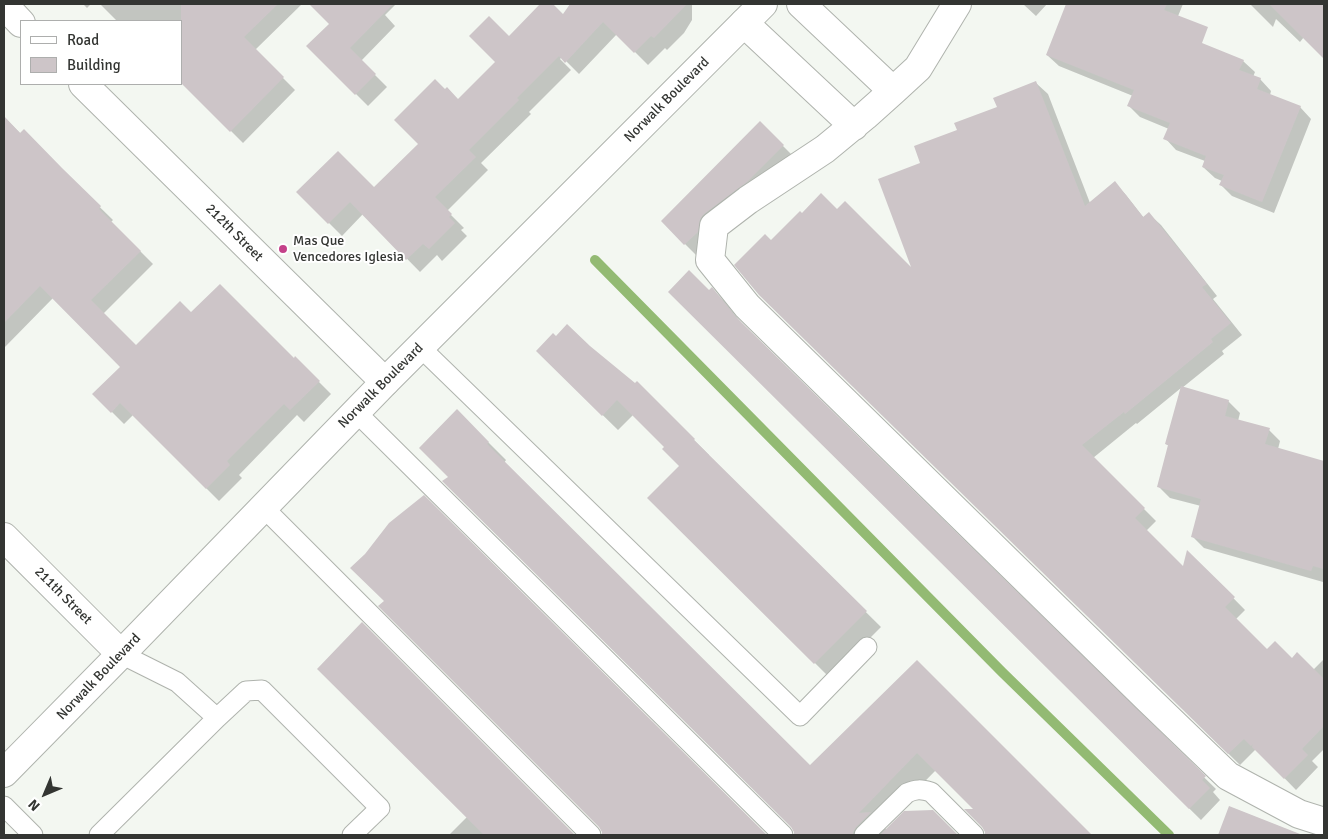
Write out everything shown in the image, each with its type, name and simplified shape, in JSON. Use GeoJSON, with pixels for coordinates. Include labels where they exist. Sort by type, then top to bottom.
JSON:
{"type":"FeatureCollection","features":[{"type":"Feature","properties":{"kind":"street","name":"Norwalk Boulevard"},"geometry":{"type":"LineString","coordinates":[[4,773],[385,382],[763,4]]}},
{"type":"Feature","properties":{"kind":"street"},"geometry":{"type":"LineString","coordinates":[[801,4],[893,91]]}},
{"type":"Feature","properties":{"kind":"street"},"geometry":{"type":"LineString","coordinates":[[957,4],[918,68],[893,91],[825,149],[748,200],[714,226],[710,260],[747,306],[1228,776],[1299,814],[1324,822]]}},
{"type":"Feature","properties":{"kind":"street"},"geometry":{"type":"LineString","coordinates":[[4,6],[20,22]]}},
{"type":"Feature","properties":{"kind":"street"},"geometry":{"type":"LineString","coordinates":[[744,23],[854,126]]}},
{"type":"Feature","properties":{"kind":"street","name":"212th Street"},"geometry":{"type":"LineString","coordinates":[[84,85],[385,382]]}},
{"type":"Feature","properties":{"kind":"street","name":"211th Street"},"geometry":{"type":"LineString","coordinates":[[4,537],[121,654]]}},
{"type":"Feature","properties":{"kind":"lane"},"geometry":{"type":"LineString","coordinates":[[420,347],[800,716],[867,646]]}},
{"type":"Feature","properties":{"kind":"lane"},"geometry":{"type":"LineString","coordinates":[[356,412],[783,835]]}},
{"type":"Feature","properties":{"kind":"lane"},"geometry":{"type":"LineString","coordinates":[[263,507],[591,835]]}},
{"type":"Feature","properties":{"kind":"lane"},"geometry":{"type":"LineString","coordinates":[[121,654],[177,682],[217,718]]}},
{"type":"Feature","properties":{"kind":"lane"},"geometry":{"type":"LineString","coordinates":[[100,835],[246,691],[262,690],[380,808],[352,835]]}},
{"type":"Feature","properties":{"kind":"lane"},"geometry":{"type":"LineString","coordinates":[[864,835],[907,793],[922,789],[931,792],[974,835]]}},
{"type":"Feature","properties":{"kind":"lane"},"geometry":{"type":"LineString","coordinates":[[4,806],[33,835]]}},
{"type":"Feature","properties":{"kind":"building"},"geometry":{"type":"Polygon","coordinates":[[[181,4],[278,4],[244,37],[284,77],[230,132],[182,84],[181,4]]]}},
{"type":"Feature","properties":{"kind":"building"},"geometry":{"type":"Polygon","coordinates":[[[309,4],[393,4],[350,48],[376,74],[355,95],[306,46],[329,24],[309,4]]]}},
{"type":"Feature","properties":{"kind":"building"},"geometry":{"type":"Polygon","coordinates":[[[540,4],[553,4],[563,14],[570,4],[687,4],[654,38],[651,36],[634,53],[603,22],[565,63],[559,56],[517,98],[519,100],[469,150],[476,157],[435,197],[452,214],[449,217],[455,223],[429,249],[423,244],[406,260],[350,202],[328,224],[296,192],[338,151],[374,187],[418,144],[394,120],[435,79],[445,89],[447,87],[458,99],[495,62],[469,36],[489,16],[509,36],[540,4]]]}},
{"type":"Feature","properties":{"kind":"building"},"geometry":{"type":"Polygon","coordinates":[[[1066,4],[1167,4],[1164,10],[1208,27],[1202,43],[1244,60],[1239,70],[1261,78],[1257,89],[1301,106],[1262,202],[1219,185],[1224,175],[1202,167],[1206,156],[1163,139],[1170,123],[1127,106],[1134,90],[1046,55],[1066,4]]]}},
{"type":"Feature","properties":{"kind":"building"},"geometry":{"type":"Polygon","coordinates":[[[1269,4],[1324,4],[1324,59],[1269,4]]]}},
{"type":"Feature","properties":{"kind":"building"},"geometry":{"type":"Polygon","coordinates":[[[1036,81],[1085,206],[1115,181],[1143,217],[1149,212],[1207,284],[1202,287],[1231,323],[1211,339],[1213,342],[1125,414],[1124,412],[1082,445],[1145,508],[1135,518],[1183,566],[1187,550],[1235,597],[1225,607],[1267,649],[1275,641],[1292,658],[1297,652],[1324,679],[1324,726],[1302,749],[1308,755],[1284,779],[1252,747],[1253,744],[1251,746],[1244,739],[1228,754],[759,295],[734,265],[765,234],[771,240],[800,211],[802,213],[821,193],[837,209],[845,201],[911,267],[878,179],[920,163],[914,146],[957,130],[954,123],[997,107],[993,98],[1036,81]]]}},
{"type":"Feature","properties":{"kind":"building"},"geometry":{"type":"Polygon","coordinates":[[[4,116],[20,133],[24,129],[101,206],[99,209],[141,251],[91,300],[136,345],[180,301],[191,312],[220,284],[294,358],[295,356],[320,381],[290,410],[284,404],[227,461],[230,465],[206,489],[120,403],[111,413],[92,394],[120,367],[40,286],[4,323],[4,116]]]}},
{"type":"Feature","properties":{"kind":"building"},"geometry":{"type":"Polygon","coordinates":[[[760,121],[784,145],[747,182],[704,214],[700,219],[698,232],[684,245],[661,221],[760,121]]]}},
{"type":"Feature","properties":{"kind":"building"},"geometry":{"type":"Polygon","coordinates":[[[689,270],[709,290],[712,287],[736,317],[1206,776],[1202,780],[1210,788],[1189,809],[668,292],[689,270]]]}},
{"type":"Feature","properties":{"kind":"building"},"geometry":{"type":"Polygon","coordinates":[[[567,324],[590,346],[635,383],[637,381],[867,611],[814,664],[647,498],[679,466],[662,449],[664,447],[617,400],[602,416],[536,351],[553,333],[556,336],[567,324]]]}},
{"type":"Feature","properties":{"kind":"building"},"geometry":{"type":"Polygon","coordinates":[[[1181,386],[1229,400],[1225,416],[1270,428],[1265,444],[1324,461],[1324,569],[1313,566],[1311,571],[1191,537],[1201,499],[1157,487],[1168,445],[1165,444],[1181,386]]]}},
{"type":"Feature","properties":{"kind":"building"},"geometry":{"type":"Polygon","coordinates":[[[457,409],[489,442],[487,444],[810,765],[917,660],[1092,835],[985,835],[982,827],[964,809],[973,809],[917,753],[859,813],[871,812],[856,827],[853,835],[794,835],[791,827],[442,481],[448,477],[419,448],[457,409]]]}},
{"type":"Feature","properties":{"kind":"building"},"geometry":{"type":"Polygon","coordinates":[[[424,495],[767,835],[602,835],[599,827],[378,606],[384,601],[350,568],[365,554],[389,523],[424,495]]]}},
{"type":"Feature","properties":{"kind":"building"},"geometry":{"type":"Polygon","coordinates":[[[362,622],[575,835],[484,835],[317,669],[362,622]]]}},
{"type":"Feature","properties":{"kind":"building"},"geometry":{"type":"Polygon","coordinates":[[[1229,806],[1300,834],[1300,835],[1218,835],[1229,806]]]}},
{"type":"Feature","properties":{"kind":"building"},"geometry":{"type":"Polygon","coordinates":[[[933,810],[958,835],[880,835],[904,811],[933,810]]]}},
{"type":"Feature","properties":{"kind":"waterway"},"geometry":{"type":"LineString","coordinates":[[595,260],[1002,672],[1169,835]]}},
{"type":"Feature","properties":{"kind":"place","name":"Mas Que Vencedores Iglesia"},"geometry":{"type":"Point","coordinates":[283,249]}}]}
